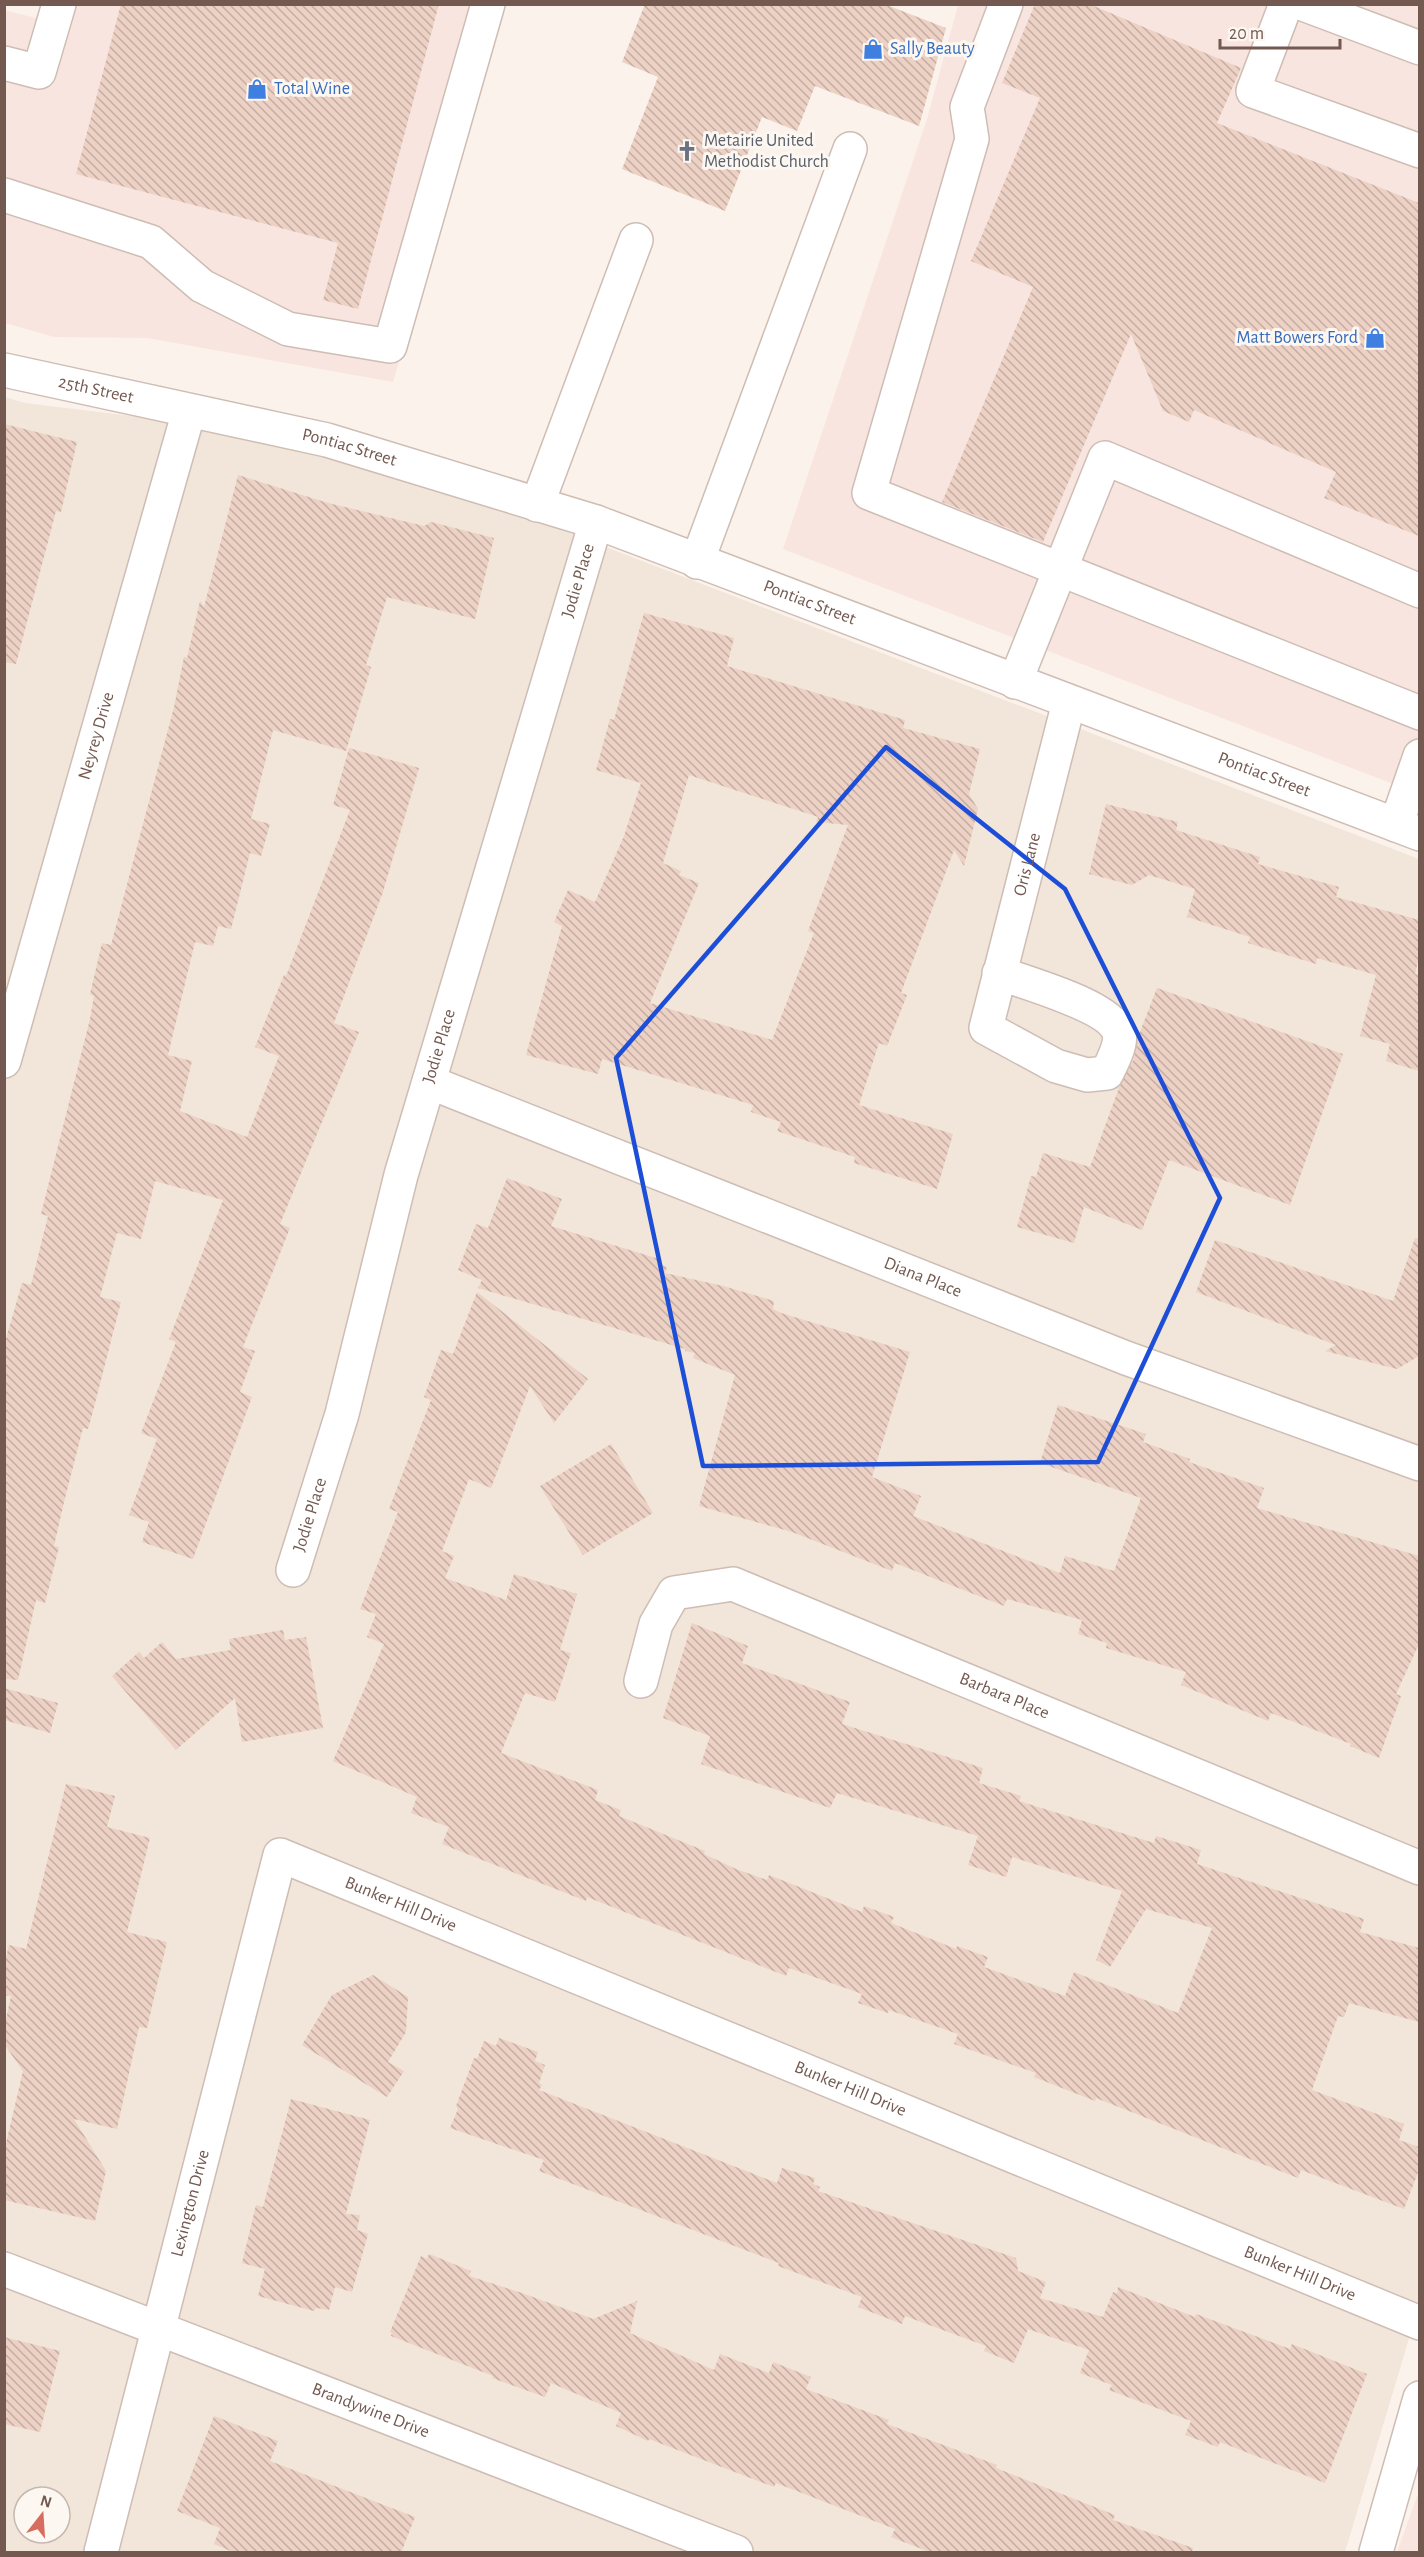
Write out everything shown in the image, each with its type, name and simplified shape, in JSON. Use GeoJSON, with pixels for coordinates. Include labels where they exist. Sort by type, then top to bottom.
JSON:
{"type":"FeatureCollection","features":[{"type":"Feature","properties":{"kind":"street"},"geometry":{"type":"LineString","coordinates":[[4,63],[39,72],[59,4]]}},
{"type":"Feature","properties":{"kind":"street"},"geometry":{"type":"LineString","coordinates":[[4,195],[151,242],[202,286],[288,329],[390,346],[488,4]]}},
{"type":"Feature","properties":{"kind":"street"},"geometry":{"type":"LineString","coordinates":[[1006,4],[967,107],[972,139],[868,493],[1419,713]]}},
{"type":"Feature","properties":{"kind":"street"},"geometry":{"type":"LineString","coordinates":[[1286,4],[1253,91],[1419,152]]}},
{"type":"Feature","properties":{"kind":"street"},"geometry":{"type":"LineString","coordinates":[[1303,4],[1419,48]]}},
{"type":"Feature","properties":{"kind":"street"},"geometry":{"type":"LineString","coordinates":[[697,562],[850,149]]}},
{"type":"Feature","properties":{"kind":"street"},"geometry":{"type":"LineString","coordinates":[[537,505],[636,240]]}},
{"type":"Feature","properties":{"kind":"street","name":"25th Street"},"geometry":{"type":"LineString","coordinates":[[4,370],[189,411]]}},
{"type":"Feature","properties":{"kind":"street","name":"Pontiac Street"},"geometry":{"type":"LineString","coordinates":[[189,411],[327,440],[596,522],[1408,830]]}},
{"type":"Feature","properties":{"kind":"street","name":"Neyrey Drive"},"geometry":{"type":"LineString","coordinates":[[4,1061],[189,411]]}},
{"type":"Feature","properties":{"kind":"street"},"geometry":{"type":"LineString","coordinates":[[1015,682],[1105,458],[1419,591]]}},
{"type":"Feature","properties":{"kind":"street","name":"Jodie Place"},"geometry":{"type":"LineString","coordinates":[[293,1570],[342,1413],[401,1175],[596,522]]}},
{"type":"Feature","properties":{"kind":"street","name":"Oris Lane"},"geometry":{"type":"LineString","coordinates":[[999,974],[1090,1006],[1113,1022],[1119,1034],[1116,1051],[1107,1073],[1087,1075],[1056,1066],[986,1028],[999,974],[1069,702]]}},
{"type":"Feature","properties":{"kind":"street"},"geometry":{"type":"LineString","coordinates":[[1408,830],[1419,756]]}},
{"type":"Feature","properties":{"kind":"street","name":"Diana Place"},"geometry":{"type":"LineString","coordinates":[[429,1082],[1126,1358],[1419,1464]]}},
{"type":"Feature","properties":{"kind":"street","name":"Barbara Place"},"geometry":{"type":"LineString","coordinates":[[641,1682],[656,1624],[674,1593],[733,1584],[1419,1868]]}},
{"type":"Feature","properties":{"kind":"street","name":"Bunker Hill Drive"},"geometry":{"type":"LineString","coordinates":[[280,1855],[1419,2323]]}},
{"type":"Feature","properties":{"kind":"street","name":"Lexington Drive"},"geometry":{"type":"LineString","coordinates":[[101,2553],[280,1855]]}},
{"type":"Feature","properties":{"kind":"street","name":"Brandywine Drive"},"geometry":{"type":"LineString","coordinates":[[4,2269],[736,2553]]}},
{"type":"Feature","properties":{"kind":"street"},"geometry":{"type":"LineString","coordinates":[[1376,2553],[1419,2398]]}},
{"type":"Feature","properties":{"kind":"highlighted area"},"geometry":{"type":"Polygon","coordinates":[[[886,747],[1065,889],[1220,1198],[1098,1462],[703,1466],[616,1058],[886,747]]]}},
{"type":"Feature","properties":{"kind":"shaded area"},"geometry":{"type":"Polygon","coordinates":[[[45,4],[506,5],[393,382],[147,338],[54,337],[5,323],[4,10],[40,19],[45,4]]]}},
{"type":"Feature","properties":{"kind":"shaded area"},"geometry":{"type":"Polygon","coordinates":[[[958,5],[1419,5],[1419,794],[783,549],[927,119],[958,5]]]}},
{"type":"Feature","properties":{"kind":"shaded area"},"geometry":{"type":"Polygon","coordinates":[[[5,397],[25,403],[327,440],[1419,859],[1420,2302],[1345,2552],[5,2552],[5,397]]]}},
{"type":"Feature","properties":{"kind":"shaded area"},"geometry":{"type":"Polygon","coordinates":[[[1419,2491],[1419,2552],[1397,2552],[1419,2491]]]}},
{"type":"Feature","properties":{"kind":"building","name":"Total Wine"},"geometry":{"type":"Polygon","coordinates":[[[121,4],[439,4],[358,309],[323,300],[338,243],[76,174],[121,4]]]}},
{"type":"Feature","properties":{"kind":"building"},"geometry":{"type":"Polygon","coordinates":[[[645,4],[884,4],[946,28],[919,126],[815,86],[797,131],[762,117],[725,211],[622,169],[658,77],[622,62],[645,4]]]}},
{"type":"Feature","properties":{"kind":"building"},"geometry":{"type":"Polygon","coordinates":[[[1035,4],[1089,4],[1241,68],[1217,123],[1419,203],[1419,536],[1324,498],[1336,472],[1194,410],[1189,422],[1163,411],[1131,334],[1043,542],[942,502],[1033,287],[971,261],[1040,98],[1002,83],[1035,4]]]}},
{"type":"Feature","properties":{"kind":"building"},"geometry":{"type":"Polygon","coordinates":[[[4,424],[77,442],[61,512],[56,511],[16,664],[4,662],[4,424]]]}},
{"type":"Feature","properties":{"kind":"building"},"geometry":{"type":"Polygon","coordinates":[[[238,475],[328,503],[424,526],[431,522],[494,538],[475,619],[387,597],[366,665],[371,667],[346,751],[273,730],[251,819],[270,824],[261,856],[250,853],[231,929],[218,926],[213,946],[195,942],[168,1055],[192,1061],[180,1111],[247,1137],[279,1056],[255,1047],[284,975],[286,976],[350,810],[333,805],[349,748],[419,768],[383,892],[334,1023],[359,1032],[280,1224],[290,1228],[243,1347],[255,1351],[240,1392],[252,1397],[193,1559],[142,1542],[149,1522],[129,1515],[157,1439],[141,1433],[176,1342],[169,1339],[223,1200],[155,1181],[141,1239],[117,1233],[100,1297],[121,1302],[92,1415],[88,1429],[83,1428],[64,1502],[54,1546],[59,1547],[45,1603],[36,1600],[18,1680],[4,1679],[4,1346],[22,1283],[31,1285],[48,1216],[41,1214],[90,1019],[94,996],[90,994],[102,943],[111,945],[174,707],[184,657],[187,658],[200,601],[204,607],[238,475]]]}},
{"type":"Feature","properties":{"kind":"building"},"geometry":{"type":"Polygon","coordinates":[[[644,613],[734,638],[727,666],[905,720],[903,728],[980,749],[969,794],[978,809],[964,866],[954,850],[901,993],[907,995],[887,1046],[879,1043],[859,1105],[953,1134],[937,1189],[854,1163],[855,1157],[777,1131],[781,1122],[751,1112],[753,1105],[602,1059],[598,1074],[526,1055],[562,926],[554,922],[568,890],[595,902],[624,836],[641,783],[596,770],[610,719],[614,720],[644,613]],[[689,775],[663,863],[681,871],[679,875],[699,883],[650,1003],[772,1040],[814,933],[808,931],[848,825],[816,822],[818,817],[689,775]]]}},
{"type":"Feature","properties":{"kind":"building"},"geometry":{"type":"Polygon","coordinates":[[[1106,804],[1178,822],[1176,830],[1260,857],[1258,864],[1339,887],[1336,897],[1419,920],[1419,957],[1415,974],[1419,975],[1419,1071],[1386,1061],[1390,1044],[1360,1036],[1376,975],[1317,958],[1316,964],[1248,943],[1250,937],[1187,917],[1195,889],[1149,875],[1132,885],[1089,874],[1106,804]]]}},
{"type":"Feature","properties":{"kind":"building"},"geometry":{"type":"Polygon","coordinates":[[[1157,988],[1343,1054],[1290,1205],[1169,1160],[1142,1230],[1084,1207],[1074,1243],[1017,1227],[1031,1176],[1036,1177],[1043,1153],[1090,1167],[1120,1085],[1134,1059],[1138,1037],[1157,988]]]}},
{"type":"Feature","properties":{"kind":"building"},"geometry":{"type":"Polygon","coordinates":[[[507,1178],[562,1199],[551,1226],[659,1259],[657,1264],[667,1267],[665,1273],[723,1286],[774,1301],[773,1309],[781,1313],[910,1352],[872,1477],[921,1496],[913,1516],[1060,1573],[1065,1556],[1114,1571],[1141,1498],[1040,1463],[1058,1405],[1146,1434],[1143,1442],[1190,1459],[1189,1462],[1264,1488],[1257,1508],[1419,1556],[1419,1644],[1396,1694],[1401,1696],[1379,1758],[1350,1746],[1351,1744],[1271,1713],[1268,1721],[1181,1685],[1186,1672],[1106,1648],[1107,1643],[1078,1634],[1082,1620],[1007,1599],[1004,1606],[895,1563],[892,1571],[792,1532],[699,1506],[735,1375],[693,1358],[695,1353],[685,1351],[685,1349],[478,1288],[482,1280],[458,1270],[476,1224],[488,1228],[507,1178]]]}},
{"type":"Feature","properties":{"kind":"building"},"geometry":{"type":"Polygon","coordinates":[[[1415,1238],[1419,1239],[1419,1356],[1397,1369],[1325,1351],[1336,1345],[1196,1292],[1215,1240],[1393,1301],[1415,1238]]]}},
{"type":"Feature","properties":{"kind":"building"},"geometry":{"type":"Polygon","coordinates":[[[477,1292],[588,1379],[554,1423],[530,1386],[491,1488],[469,1479],[442,1551],[454,1556],[445,1578],[506,1600],[514,1574],[577,1594],[560,1650],[571,1653],[555,1702],[525,1693],[501,1753],[598,1790],[595,1800],[621,1810],[619,1816],[705,1851],[704,1854],[736,1869],[767,1880],[769,1875],[862,1912],[864,1906],[894,1917],[891,1923],[956,1949],[957,1946],[988,1957],[984,1967],[1065,1996],[1074,1972],[1178,2013],[1212,1928],[1146,1909],[1110,1967],[1096,1960],[1122,1891],[1012,1857],[1006,1877],[968,1865],[978,1836],[837,1793],[830,1808],[701,1764],[710,1736],[663,1718],[692,1623],[748,1646],[742,1663],[850,1702],[842,1724],[983,1768],[979,1783],[1021,1796],[1019,1801],[1154,1843],[1156,1836],[1201,1850],[1197,1864],[1364,1919],[1360,1932],[1419,1948],[1419,2022],[1349,2003],[1344,2017],[1338,2016],[1312,2090],[1404,2124],[1399,2140],[1419,2147],[1419,2170],[1404,2209],[1301,2170],[1298,2178],[1096,2098],[1095,2101],[1034,2077],[1036,2073],[954,2044],[958,2034],[889,2010],[888,2013],[858,2003],[862,1994],[789,1968],[786,1976],[587,1897],[586,1901],[442,1844],[449,1827],[411,1813],[417,1797],[333,1761],[384,1644],[367,1637],[376,1614],[360,1609],[398,1512],[389,1509],[431,1400],[424,1397],[441,1350],[453,1354],[477,1292]]]}},
{"type":"Feature","properties":{"kind":"building"},"geometry":{"type":"Polygon","coordinates":[[[611,1444],[653,1513],[583,1555],[540,1486],[611,1444]]]}},
{"type":"Feature","properties":{"kind":"building"},"geometry":{"type":"Polygon","coordinates":[[[283,1630],[285,1640],[306,1637],[323,1728],[242,1742],[235,1698],[176,1750],[112,1676],[139,1652],[144,1658],[162,1642],[176,1659],[231,1650],[229,1639],[283,1630]]]}},
{"type":"Feature","properties":{"kind":"building"},"geometry":{"type":"Polygon","coordinates":[[[4,1688],[58,1703],[50,1733],[4,1720],[4,1688]]]}},
{"type":"Feature","properties":{"kind":"building"},"geometry":{"type":"Polygon","coordinates":[[[66,1784],[115,1796],[107,1827],[150,1838],[127,1932],[167,1942],[147,2028],[139,2027],[117,2129],[74,2119],[106,2171],[95,2221],[4,2200],[4,2152],[23,2071],[4,2044],[4,2029],[11,1996],[4,1995],[4,1966],[9,1945],[26,1949],[66,1784]]]}},
{"type":"Feature","properties":{"kind":"building"},"geometry":{"type":"Polygon","coordinates":[[[373,1975],[408,1997],[406,2032],[388,2062],[404,2071],[387,2097],[302,2045],[332,1995],[373,1975]]]}},
{"type":"Feature","properties":{"kind":"building"},"geometry":{"type":"Polygon","coordinates":[[[499,2038],[538,2052],[535,2061],[545,2065],[539,2090],[777,2183],[782,2168],[815,2178],[813,2184],[820,2187],[818,2191],[1016,2258],[1018,2271],[1046,2282],[1040,2298],[1103,2317],[1113,2292],[1117,2294],[1118,2287],[1195,2317],[1196,2314],[1290,2349],[1292,2344],[1367,2374],[1325,2483],[1220,2442],[1218,2447],[1185,2435],[1191,2421],[1109,2390],[1112,2385],[1080,2373],[1089,2350],[1028,2329],[1014,2363],[984,2351],[986,2346],[905,2316],[902,2324],[858,2307],[862,2297],[539,2171],[544,2160],[450,2128],[474,2058],[477,2059],[484,2041],[496,2046],[499,2038]]]}},
{"type":"Feature","properties":{"kind":"building"},"geometry":{"type":"Polygon","coordinates":[[[291,2099],[370,2120],[346,2214],[360,2215],[357,2230],[368,2234],[352,2292],[335,2287],[329,2310],[316,2308],[314,2311],[258,2296],[265,2269],[242,2263],[256,2205],[263,2207],[291,2099]]]}},
{"type":"Feature","properties":{"kind":"building"},"geometry":{"type":"Polygon","coordinates":[[[429,2254],[471,2271],[469,2276],[593,2319],[637,2301],[630,2333],[714,2370],[720,2354],[769,2373],[773,2362],[811,2377],[806,2389],[889,2420],[887,2424],[997,2465],[996,2468],[1115,2515],[1113,2520],[1193,2548],[1192,2553],[932,2553],[891,2537],[895,2529],[776,2483],[774,2487],[649,2439],[648,2441],[616,2426],[621,2413],[551,2383],[545,2397],[492,2378],[493,2376],[391,2336],[390,2332],[421,2256],[427,2259],[429,2254]]]}},
{"type":"Feature","properties":{"kind":"building"},"geometry":{"type":"Polygon","coordinates":[[[4,2337],[60,2351],[40,2432],[4,2424],[4,2337]]]}},
{"type":"Feature","properties":{"kind":"building"},"geometry":{"type":"Polygon","coordinates":[[[214,2416],[278,2441],[270,2461],[415,2517],[401,2553],[235,2553],[214,2544],[220,2528],[177,2511],[214,2416]]]}},
{"type":"Feature","properties":{"kind":"place","name":"Sally Beauty"},"geometry":{"type":"Point","coordinates":[873,49]}},
{"type":"Feature","properties":{"kind":"place","name":"Total Wine"},"geometry":{"type":"Point","coordinates":[257,89]}},
{"type":"Feature","properties":{"kind":"place","name":"Metairie United Methodist Church"},"geometry":{"type":"Point","coordinates":[687,151]}},
{"type":"Feature","properties":{"kind":"place","name":"Matt Bowers Ford"},"geometry":{"type":"Point","coordinates":[1375,338]}}]}
